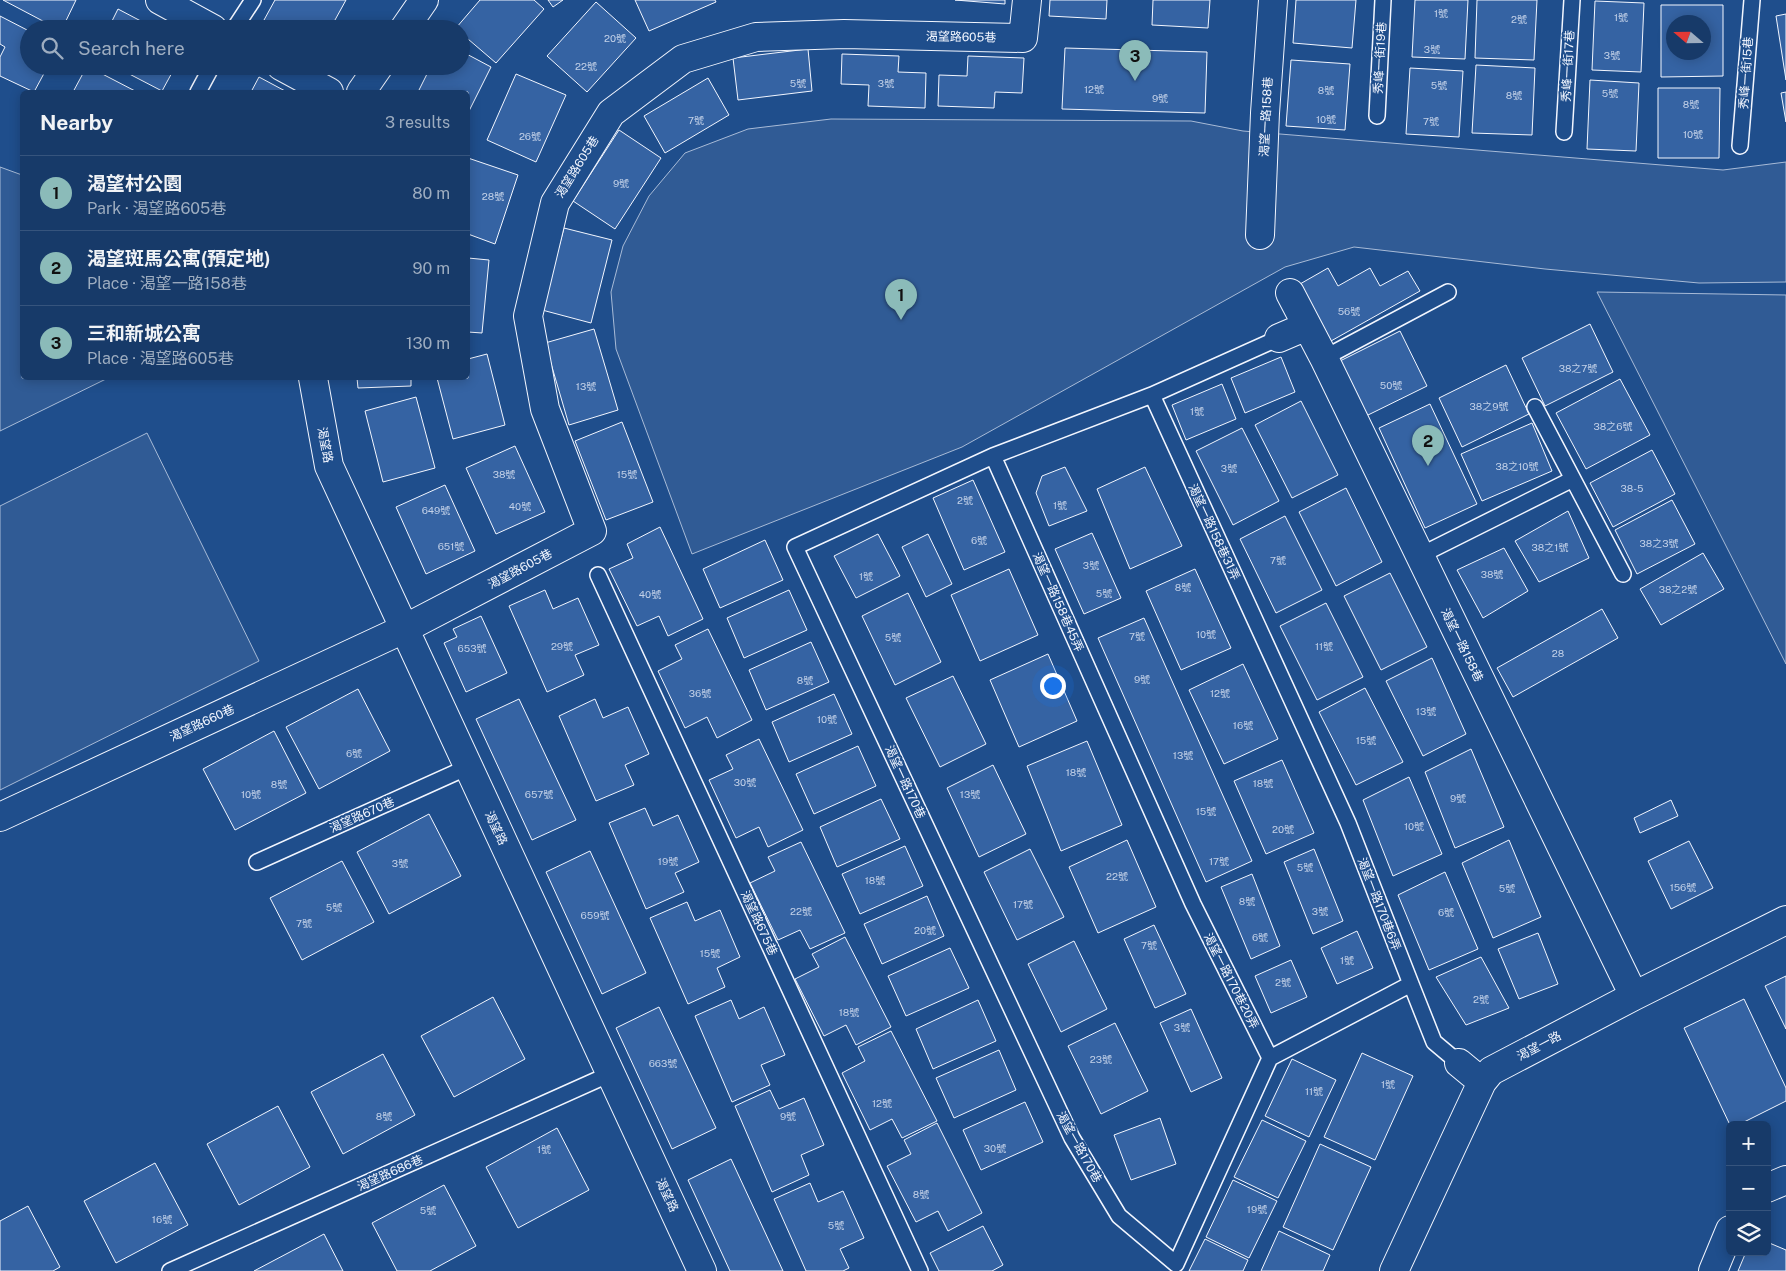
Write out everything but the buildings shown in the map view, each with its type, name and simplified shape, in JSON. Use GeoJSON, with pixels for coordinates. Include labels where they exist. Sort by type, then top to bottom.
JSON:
{"type":"FeatureCollection","features":[{"type":"Feature","properties":{"kind":"street"},"geometry":{"type":"LineString","coordinates":[[160,0],[197,20]]}},
{"type":"Feature","properties":{"kind":"street"},"geometry":{"type":"LineString","coordinates":[[410,20],[424,0]]}},
{"type":"Feature","properties":{"kind":"street","name":"渴望路605巷"},"geometry":{"type":"LineString","coordinates":[[404,629],[592,532],[545,409],[528,316],[555,203],[611,113],[683,59],[756,37],[844,34],[1023,38],[1027,0]]}},
{"type":"Feature","properties":{"kind":"street","name":"渴望一路158巷"},"geometry":{"type":"LineString","coordinates":[[1260,235],[1273,0]]}},
{"type":"Feature","properties":{"kind":"street"},"geometry":{"type":"LineString","coordinates":[[298,75],[325,90]]}},
{"type":"Feature","properties":{"kind":"street"},"geometry":{"type":"LineString","coordinates":[[363,90],[373,75]]}},
{"type":"Feature","properties":{"kind":"street","name":"渴望一路158巷"},"geometry":{"type":"LineString","coordinates":[[1290,293],[1324,358],[1634,996]]}},
{"type":"Feature","properties":{"kind":"street"},"geometry":{"type":"LineString","coordinates":[[1279,338],[1307,326]]}},
{"type":"Feature","properties":{"kind":"street","name":"渴望路"},"geometry":{"type":"LineString","coordinates":[[313,380],[329,466],[702,1271]]}},
{"type":"Feature","properties":{"kind":"street","name":"渴望路660巷"},"geometry":{"type":"LineString","coordinates":[[0,817],[404,629]]}},
{"type":"Feature","properties":{"kind":"street","name":"渴望一路"},"geometry":{"type":"LineString","coordinates":[[1394,1271],[1482,1082],[1491,1071],[1634,996],[1786,920]]}},
{"type":"Feature","properties":{"kind":"street"},"geometry":{"type":"LineString","coordinates":[[1459,1063],[1482,1082]]}},
{"type":"Feature","properties":{"kind":"street"},"geometry":{"type":"LineString","coordinates":[[1771,1186],[1786,1180]]}},
{"type":"Feature","properties":{"kind":"street"},"geometry":{"type":"LineString","coordinates":[[1713,1271],[1726,1240]]}},
{"type":"Feature","properties":{"kind":"lane"},"geometry":{"type":"LineString","coordinates":[[240,20],[253,0]]}},
{"type":"Feature","properties":{"kind":"lane","name":"秀峰一街19巷"},"geometry":{"type":"LineString","coordinates":[[1377,116],[1383,0]]}},
{"type":"Feature","properties":{"kind":"lane","name":"秀峰一街17巷"},"geometry":{"type":"LineString","coordinates":[[1564,132],[1572,0]]}},
{"type":"Feature","properties":{"kind":"lane","name":"秀峰一街15巷"},"geometry":{"type":"LineString","coordinates":[[1740,146],[1752,0]]}},
{"type":"Feature","properties":{"kind":"lane"},"geometry":{"type":"LineString","coordinates":[[199,90],[207,75]]}},
{"type":"Feature","properties":{"kind":"lane"},"geometry":{"type":"LineString","coordinates":[[1324,358],[1448,292]]}},
{"type":"Feature","properties":{"kind":"lane"},"geometry":{"type":"LineString","coordinates":[[992,456],[1152,395],[1279,338]]}},
{"type":"Feature","properties":{"kind":"lane","name":"渴望一路158巷31弄"},"geometry":{"type":"LineString","coordinates":[[1152,395],[1348,823]]}},
{"type":"Feature","properties":{"kind":"lane"},"geometry":{"type":"LineString","coordinates":[[1535,407],[1623,574]]}},
{"type":"Feature","properties":{"kind":"lane","name":"渴望一路170巷"},"geometry":{"type":"LineString","coordinates":[[992,456],[795,547],[1072,1138],[1119,1216],[1176,1264],[1270,1058]]}},
{"type":"Feature","properties":{"kind":"lane","name":"渴望一路158巷45弄"},"geometry":{"type":"LineString","coordinates":[[992,456],[1193,904]]}},
{"type":"Feature","properties":{"kind":"lane"},"geometry":{"type":"LineString","coordinates":[[1419,556],[1572,480]]}},
{"type":"Feature","properties":{"kind":"lane","name":"渴望路675巷"},"geometry":{"type":"LineString","coordinates":[[598,575],[920,1271]]}},
{"type":"Feature","properties":{"kind":"lane","name":"渴望路670巷"},"geometry":{"type":"LineString","coordinates":[[257,862],[468,767]]}},
{"type":"Feature","properties":{"kind":"lane","name":"渴望一路170巷6弄"},"geometry":{"type":"LineString","coordinates":[[1348,823],[1410,984]]}},
{"type":"Feature","properties":{"kind":"lane","name":"渴望一路170巷20弄"},"geometry":{"type":"LineString","coordinates":[[1193,904],[1270,1058]]}},
{"type":"Feature","properties":{"kind":"lane"},"geometry":{"type":"LineString","coordinates":[[1270,1058],[1410,984],[1434,1042],[1459,1063]]}},
{"type":"Feature","properties":{"kind":"lane","name":"渴望路686巷"},"geometry":{"type":"LineString","coordinates":[[170,1271],[610,1074]]}},
{"type":"Feature","properties":{"kind":"shaded area"},"geometry":{"type":"Polygon","coordinates":[[[831,119],[1191,121],[1243,131],[1723,170],[1786,162],[1786,282],[1699,283],[1545,269],[1354,247],[1285,267],[962,447],[692,554],[616,349],[611,292],[623,246],[649,196],[685,153],[748,129],[831,119]]]}},
{"type":"Feature","properties":{"kind":"shaded area"},"geometry":{"type":"Polygon","coordinates":[[[0,167],[20,174],[20,380],[104,380],[0,431],[0,167]]]}},
{"type":"Feature","properties":{"kind":"shaded area"},"geometry":{"type":"Polygon","coordinates":[[[1597,292],[1786,295],[1786,664],[1597,292]]]}},
{"type":"Feature","properties":{"kind":"shaded area"},"geometry":{"type":"Polygon","coordinates":[[[147,433],[259,661],[0,790],[0,506],[147,433]]]}},
{"type":"Feature","properties":{"kind":"place","name":"三和新城公寓"},"geometry":{"type":"Point","coordinates":[1135,81]}},
{"type":"Feature","properties":{"kind":"place","name":"渴望村公園"},"geometry":{"type":"Point","coordinates":[901,320]}},
{"type":"Feature","properties":{"kind":"place","name":"渴望斑馬公寓(預定地)"},"geometry":{"type":"Point","coordinates":[1428,466]}}]}
